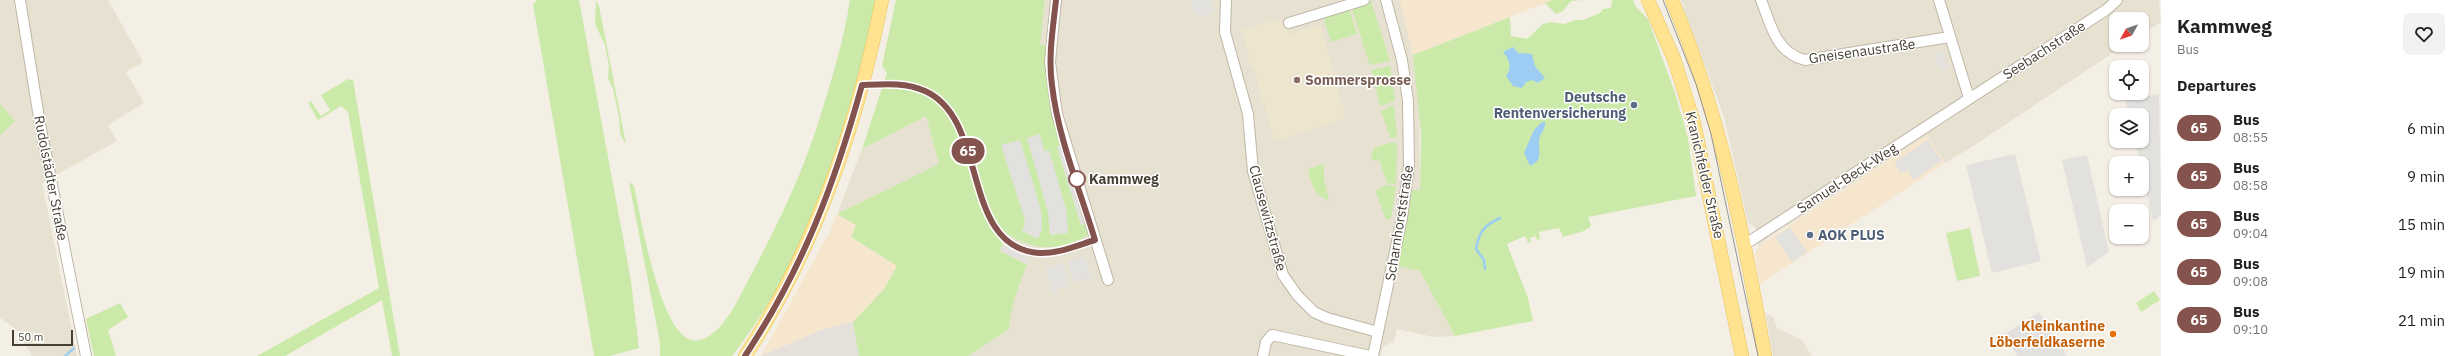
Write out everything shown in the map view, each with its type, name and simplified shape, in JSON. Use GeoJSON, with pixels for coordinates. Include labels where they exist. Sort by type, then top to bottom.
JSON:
{"type":"FeatureCollection","features":[{"type":"Feature","properties":{"kind":"main road"},"geometry":{"type":"LineString","coordinates":[[744,356],[784,289],[820,215],[854,116],[882,0]]}},
{"type":"Feature","properties":{"kind":"main road","name":"Kranichfelder Straße"},"geometry":{"type":"LineString","coordinates":[[1648,0],[1685,91],[1697,135],[1722,250],[1742,356]]}},
{"type":"Feature","properties":{"kind":"main road","name":"Kranichfelder Straße"},"geometry":{"type":"LineString","coordinates":[[1672,0],[1715,118],[1744,245],[1765,356]]}},
{"type":"Feature","properties":{"kind":"main road","name":"Samuel-Beck-Weg"},"geometry":{"type":"LineString","coordinates":[[1722,250],[1744,245]]}},
{"type":"Feature","properties":{"kind":"street","name":"Rudolstädter Straße"},"geometry":{"type":"LineString","coordinates":[[20,0],[39,116],[86,356]]}},
{"type":"Feature","properties":{"kind":"street"},"geometry":{"type":"LineString","coordinates":[[1056,0],[1050,52],[1052,84],[1056,106],[1108,280]]}},
{"type":"Feature","properties":{"kind":"street","name":"Clausewitzstraße"},"geometry":{"type":"LineString","coordinates":[[1226,0],[1225,32],[1248,114],[1253,171],[1283,275],[1296,295],[1314,312],[1327,318],[1378,332]]}},
{"type":"Feature","properties":{"kind":"street"},"geometry":{"type":"LineString","coordinates":[[1290,24],[1364,0]]}},
{"type":"Feature","properties":{"kind":"street","name":"Scharnhorststraße"},"geometry":{"type":"LineString","coordinates":[[1373,354],[1402,218],[1409,166],[1408,101],[1403,67],[1386,0]]}},
{"type":"Feature","properties":{"kind":"street","name":"Gneisenaustraße"},"geometry":{"type":"LineString","coordinates":[[1761,0],[1781,47],[1794,57],[1805,60],[1950,37]]}},
{"type":"Feature","properties":{"kind":"street"},"geometry":{"type":"LineString","coordinates":[[1939,0],[1969,98]]}},
{"type":"Feature","properties":{"kind":"street","name":"Seebachstraße"},"geometry":{"type":"LineString","coordinates":[[1969,98],[2115,2]]}},
{"type":"Feature","properties":{"kind":"street","name":"Samuel-Beck-Weg"},"geometry":{"type":"LineString","coordinates":[[1744,245],[1969,98]]}},
{"type":"Feature","properties":{"kind":"street"},"geometry":{"type":"LineString","coordinates":[[1263,356],[1266,342],[1272,335],[1373,354]]}},
{"type":"Feature","properties":{"kind":"shaded area"},"geometry":{"type":"Polygon","coordinates":[[[0,0],[108,0],[143,62],[126,72],[144,103],[108,125],[117,141],[42,183],[77,356],[32,356],[16,329],[0,318],[0,0]]]}},
{"type":"Feature","properties":{"kind":"shaded area"},"geometry":{"type":"Polygon","coordinates":[[[1045,0],[1400,0],[1413,55],[1419,100],[1420,191],[1412,191],[1420,271],[1455,336],[1434,337],[1397,329],[1394,341],[1383,347],[1380,356],[968,356],[1009,329],[1011,311],[1018,285],[1027,265],[1000,251],[1008,234],[1014,238],[1047,248],[1083,239],[1053,115],[1047,62],[1040,44],[1045,0]]]}},
{"type":"Feature","properties":{"kind":"shaded area"},"geometry":{"type":"Polygon","coordinates":[[[1190,0],[1210,0],[1214,13],[1201,17],[1200,14],[1195,15],[1190,0]]]}},
{"type":"Feature","properties":{"kind":"shaded area"},"geometry":{"type":"Polygon","coordinates":[[[1400,0],[1553,0],[1413,55],[1400,0]]]}},
{"type":"Feature","properties":{"kind":"shaded area"},"geometry":{"type":"Polygon","coordinates":[[[1681,0],[2159,0],[2161,22],[2149,30],[2149,12],[2109,12],[2109,52],[2114,52],[1981,141],[1945,163],[1927,135],[1768,238],[1759,247],[1755,227],[1748,223],[1724,117],[1681,0]]]}},
{"type":"Feature","properties":{"kind":"shaded area","name":"Sommersprosse"},"geometry":{"type":"Polygon","coordinates":[[[1280,19],[1289,34],[1321,25],[1346,119],[1275,141],[1264,102],[1261,103],[1259,95],[1261,94],[1253,66],[1250,67],[1247,59],[1250,58],[1242,30],[1280,19]]]}},
{"type":"Feature","properties":{"kind":"shaded area"},"geometry":{"type":"Polygon","coordinates":[[[1943,52],[1948,68],[1940,70],[1935,54],[1943,52]]]}},
{"type":"Feature","properties":{"kind":"shaded area"},"geometry":{"type":"Polygon","coordinates":[[[2159,94],[2161,215],[2153,221],[2147,196],[2149,196],[2149,156],[2138,156],[2137,148],[2149,148],[2149,108],[2127,108],[2125,100],[2149,100],[2149,95],[2159,94]]]}},
{"type":"Feature","properties":{"kind":"shaded area"},"geometry":{"type":"Polygon","coordinates":[[[926,116],[939,164],[837,214],[862,149],[926,116]]]}},
{"type":"Feature","properties":{"kind":"shaded area"},"geometry":{"type":"Polygon","coordinates":[[[1040,134],[1044,151],[1049,150],[1066,209],[1068,233],[1050,235],[1048,212],[1027,138],[1040,134]]]}},
{"type":"Feature","properties":{"kind":"shaded area"},"geometry":{"type":"Polygon","coordinates":[[[1927,135],[1945,163],[1760,284],[1755,256],[1756,251],[1763,243],[1927,135]]]}},
{"type":"Feature","properties":{"kind":"shaded area"},"geometry":{"type":"Polygon","coordinates":[[[1020,140],[1041,210],[1042,228],[1038,239],[1022,231],[1025,224],[1024,217],[1001,145],[1020,140]]]}},
{"type":"Feature","properties":{"kind":"shaded area"},"geometry":{"type":"Polygon","coordinates":[[[1928,140],[1942,161],[1914,180],[1907,170],[1901,174],[1894,163],[1928,140]]]}},
{"type":"Feature","properties":{"kind":"shaded area"},"geometry":{"type":"Polygon","coordinates":[[[1066,144],[1090,222],[1081,225],[1057,147],[1066,144]]]}},
{"type":"Feature","properties":{"kind":"shaded area"},"geometry":{"type":"Polygon","coordinates":[[[2015,154],[2041,261],[1992,273],[1966,165],[2015,154]]]}},
{"type":"Feature","properties":{"kind":"shaded area"},"geometry":{"type":"Polygon","coordinates":[[[2087,155],[2109,252],[2087,267],[2062,160],[2087,155]]]}},
{"type":"Feature","properties":{"kind":"shaded area"},"geometry":{"type":"Polygon","coordinates":[[[837,214],[857,225],[851,237],[897,266],[884,289],[853,322],[823,329],[761,356],[830,231],[837,214]]]}},
{"type":"Feature","properties":{"kind":"shaded area"},"geometry":{"type":"Polygon","coordinates":[[[1790,227],[1807,252],[1792,262],[1775,237],[1790,227]]]}},
{"type":"Feature","properties":{"kind":"shaded area"},"geometry":{"type":"Polygon","coordinates":[[[1003,245],[1029,258],[1028,263],[1000,251],[1003,245]]]}},
{"type":"Feature","properties":{"kind":"shaded area"},"geometry":{"type":"Polygon","coordinates":[[[1085,256],[1092,278],[1075,283],[1068,261],[1085,256]]]}},
{"type":"Feature","properties":{"kind":"shaded area"},"geometry":{"type":"Polygon","coordinates":[[[1063,263],[1069,285],[1057,289],[1058,293],[1053,295],[1045,269],[1063,263]]]}},
{"type":"Feature","properties":{"kind":"shaded area"},"geometry":{"type":"Polygon","coordinates":[[[2039,312],[2067,356],[2017,356],[2004,335],[2039,312]]]}},
{"type":"Feature","properties":{"kind":"shaded area"},"geometry":{"type":"Polygon","coordinates":[[[1766,314],[1773,317],[1777,328],[1802,340],[1812,356],[1773,356],[1766,314]]]}},
{"type":"Feature","properties":{"kind":"shaded area"},"geometry":{"type":"Polygon","coordinates":[[[853,322],[859,356],[761,356],[823,329],[853,322]]]}},
{"type":"Feature","properties":{"kind":"green space"},"geometry":{"type":"Polygon","coordinates":[[[537,0],[579,0],[631,281],[639,348],[610,356],[594,356],[533,4],[537,0]]]}},
{"type":"Feature","properties":{"kind":"green space"},"geometry":{"type":"Polygon","coordinates":[[[596,0],[599,6],[626,144],[620,134],[619,117],[613,89],[608,78],[609,66],[605,45],[595,24],[596,0]]]}},
{"type":"Feature","properties":{"kind":"green space"},"geometry":{"type":"Polygon","coordinates":[[[850,0],[877,0],[854,94],[840,141],[824,187],[806,231],[785,275],[760,316],[732,356],[660,356],[660,343],[629,182],[634,186],[653,270],[660,294],[669,315],[678,330],[689,339],[696,340],[707,337],[722,325],[737,301],[770,238],[798,179],[829,88],[841,44],[850,0]]]}},
{"type":"Feature","properties":{"kind":"green space"},"geometry":{"type":"Polygon","coordinates":[[[896,0],[1045,0],[1040,44],[1047,46],[1048,85],[1062,145],[1057,147],[1081,225],[1086,224],[1088,235],[1068,244],[1044,247],[1022,242],[1007,234],[1000,251],[1027,265],[1015,296],[1009,329],[968,356],[859,356],[853,322],[884,289],[897,266],[851,237],[856,225],[837,214],[939,164],[926,116],[862,149],[887,73],[882,66],[896,0]]]}},
{"type":"Feature","properties":{"kind":"green space"},"geometry":{"type":"Polygon","coordinates":[[[1553,0],[1583,0],[1571,1],[1563,11],[1556,14],[1545,3],[1553,0]]]}},
{"type":"Feature","properties":{"kind":"green space"},"geometry":{"type":"Polygon","coordinates":[[[1612,0],[1633,0],[1636,7],[1648,19],[1675,93],[1688,138],[1696,196],[1588,217],[1591,226],[1584,231],[1563,237],[1559,228],[1539,232],[1540,239],[1537,240],[1535,236],[1530,238],[1531,242],[1528,243],[1525,236],[1507,244],[1528,298],[1533,321],[1455,336],[1420,271],[1398,266],[1412,190],[1420,191],[1421,134],[1413,55],[1510,17],[1511,36],[1527,39],[1543,24],[1550,22],[1564,24],[1575,20],[1583,20],[1600,13],[1603,9],[1611,8],[1612,0]]]}},
{"type":"Feature","properties":{"kind":"green space"},"geometry":{"type":"Polygon","coordinates":[[[1371,1],[1390,61],[1372,65],[1369,63],[1352,9],[1353,6],[1371,1]]]}},
{"type":"Feature","properties":{"kind":"green space"},"geometry":{"type":"Polygon","coordinates":[[[1349,8],[1357,34],[1331,42],[1323,16],[1349,8]]]}},
{"type":"Feature","properties":{"kind":"green space"},"geometry":{"type":"Polygon","coordinates":[[[1390,66],[1395,101],[1380,106],[1371,70],[1390,66]]]}},
{"type":"Feature","properties":{"kind":"green space"},"geometry":{"type":"Polygon","coordinates":[[[348,79],[353,80],[400,356],[392,356],[382,300],[285,356],[257,356],[379,288],[348,112],[341,106],[318,120],[308,103],[311,101],[321,116],[330,110],[321,95],[348,79]]]}},
{"type":"Feature","properties":{"kind":"green space"},"geometry":{"type":"Polygon","coordinates":[[[0,104],[15,121],[0,135],[0,104]]]}},
{"type":"Feature","properties":{"kind":"green space"},"geometry":{"type":"Polygon","coordinates":[[[1394,105],[1397,137],[1391,139],[1381,111],[1394,105]]]}},
{"type":"Feature","properties":{"kind":"green space"},"geometry":{"type":"Polygon","coordinates":[[[1389,143],[1397,143],[1396,184],[1387,183],[1379,159],[1373,161],[1371,155],[1374,148],[1389,143]]]}},
{"type":"Feature","properties":{"kind":"green space"},"geometry":{"type":"Polygon","coordinates":[[[1324,164],[1324,179],[1329,201],[1320,195],[1314,188],[1308,169],[1324,164]]]}},
{"type":"Feature","properties":{"kind":"green space"},"geometry":{"type":"Polygon","coordinates":[[[1388,185],[1396,186],[1391,218],[1386,220],[1376,192],[1379,188],[1388,185]]]}},
{"type":"Feature","properties":{"kind":"green space"},"geometry":{"type":"Polygon","coordinates":[[[1970,228],[1980,276],[1957,281],[1946,233],[1970,228]]]}},
{"type":"Feature","properties":{"kind":"green space"},"geometry":{"type":"Polygon","coordinates":[[[2154,291],[2160,300],[2141,312],[2136,303],[2154,291]]]}},
{"type":"Feature","properties":{"kind":"green space"},"geometry":{"type":"Polygon","coordinates":[[[120,303],[128,317],[108,330],[116,356],[94,356],[86,319],[120,303]]]}},
{"type":"Feature","properties":{"kind":"water"},"geometry":{"type":"Polygon","coordinates":[[[1513,47],[1518,53],[1532,54],[1535,66],[1545,78],[1538,83],[1532,80],[1526,82],[1522,88],[1513,86],[1506,76],[1510,67],[1503,52],[1513,47]]]}},
{"type":"Feature","properties":{"kind":"water"},"geometry":{"type":"Polygon","coordinates":[[[1542,122],[1545,122],[1545,124],[1539,140],[1539,158],[1530,166],[1524,153],[1534,130],[1542,122]]]}},
{"type":"Feature","properties":{"kind":"waterway"},"geometry":{"type":"LineString","coordinates":[[1485,269],[1484,260],[1476,249],[1477,243],[1484,229],[1490,223],[1500,218]]}},
{"type":"Feature","properties":{"kind":"waterway"},"geometry":{"type":"LineString","coordinates":[[65,356],[74,348]]}},
{"type":"Feature","properties":{"kind":"tram line"},"geometry":{"type":"LineString","coordinates":[[1663,0],[1696,84],[1711,134],[1758,356]]}},
{"type":"Feature","properties":{"kind":"bus line","name":"65"},"geometry":{"type":"LineString","coordinates":[[745,356],[761,330],[809,242],[841,160],[862,85],[904,84],[925,91],[945,103],[958,122],[986,211],[1002,236],[1010,242],[1031,252],[1040,253],[1054,252],[1095,240],[1057,114],[1052,84],[1050,52],[1056,0]]}},
{"type":"Feature","properties":{"kind":"place","name":"Sommersprosse"},"geometry":{"type":"Point","coordinates":[1297,80]}},
{"type":"Feature","properties":{"kind":"place","name":"Deutsche Rentenversicherung"},"geometry":{"type":"Point","coordinates":[1634,105]}},
{"type":"Feature","properties":{"kind":"place","name":"Kammweg"},"geometry":{"type":"Point","coordinates":[1077,179]}},
{"type":"Feature","properties":{"kind":"place","name":"AOK PLUS"},"geometry":{"type":"Point","coordinates":[1810,235]}},
{"type":"Feature","properties":{"kind":"place","name":"Kleinkantine Löberfeldkaserne"},"geometry":{"type":"Point","coordinates":[2113,334]}}]}
